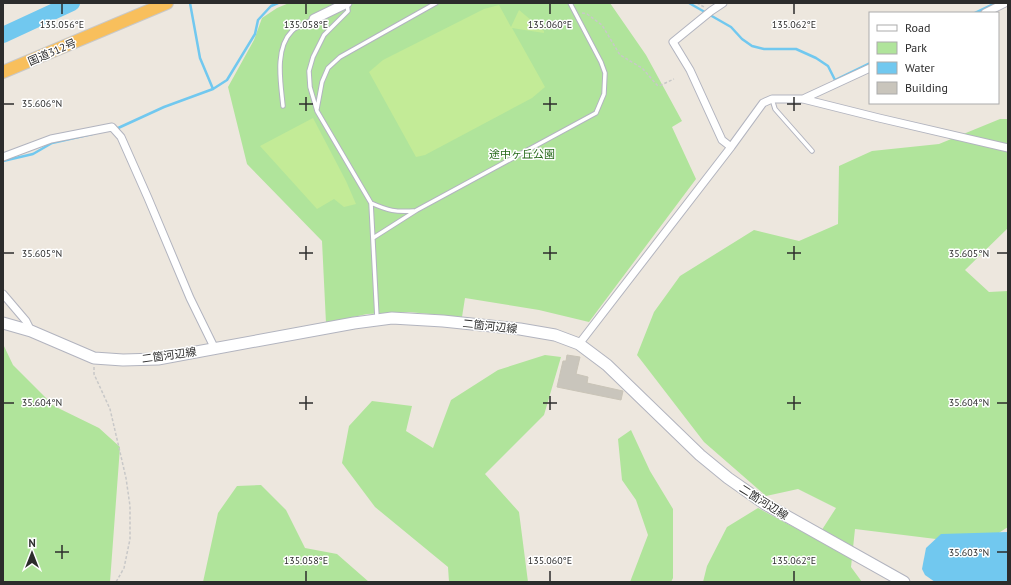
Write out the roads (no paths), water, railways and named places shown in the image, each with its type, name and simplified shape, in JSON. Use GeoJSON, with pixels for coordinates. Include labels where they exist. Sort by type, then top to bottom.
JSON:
{"type":"FeatureCollection","features":[{"type":"Feature","properties":{"kind":"highway","name":"国道312号"},"geometry":{"type":"LineString","coordinates":[[3,72],[167,3]]}},
{"type":"Feature","properties":{"kind":"main road","name":"二箇河辺線"},"geometry":{"type":"LineString","coordinates":[[3,323],[31,331],[94,358],[123,360],[158,359],[378,319],[392,318],[414,318],[520,329],[555,335],[579,344],[607,365],[700,455],[728,478],[765,504],[904,582]]}},
{"type":"Feature","properties":{"kind":"street"},"geometry":{"type":"LineString","coordinates":[[314,19],[347,3]]}},
{"type":"Feature","properties":{"kind":"street"},"geometry":{"type":"LineString","coordinates":[[723,3],[673,42],[690,70],[722,140],[731,147]]}},
{"type":"Feature","properties":{"kind":"street"},"geometry":{"type":"LineString","coordinates":[[987,12],[1005,3]]}},
{"type":"Feature","properties":{"kind":"street"},"geometry":{"type":"LineString","coordinates":[[803,99],[869,68]]}},
{"type":"Feature","properties":{"kind":"street"},"geometry":{"type":"LineString","coordinates":[[579,344],[731,147],[763,103],[772,99],[803,99],[1008,148]]}},
{"type":"Feature","properties":{"kind":"street"},"geometry":{"type":"LineString","coordinates":[[3,156],[51,139],[112,127],[121,137],[190,298],[215,349]]}},
{"type":"Feature","properties":{"kind":"street"},"geometry":{"type":"LineString","coordinates":[[3,294],[26,321],[31,331]]}},
{"type":"Feature","properties":{"kind":"lane"},"geometry":{"type":"LineString","coordinates":[[347,3],[348,11],[324,35],[313,57],[309,70],[310,87],[317,112],[371,203],[378,319]]}},
{"type":"Feature","properties":{"kind":"lane"},"geometry":{"type":"LineString","coordinates":[[317,112],[322,82],[328,68],[332,64],[340,57],[436,3]]}},
{"type":"Feature","properties":{"kind":"lane"},"geometry":{"type":"LineString","coordinates":[[373,238],[417,210],[596,112],[604,94],[604,73],[601,62],[570,3]]}},
{"type":"Feature","properties":{"kind":"lane"},"geometry":{"type":"LineString","coordinates":[[284,106],[280,74],[281,54],[287,38],[292,31],[314,19]]}},
{"type":"Feature","properties":{"kind":"lane"},"geometry":{"type":"LineString","coordinates":[[772,99],[775,109],[812,151]]}},
{"type":"Feature","properties":{"kind":"lane"},"geometry":{"type":"LineString","coordinates":[[371,203],[386,210],[397,212],[417,210]]}},
{"type":"Feature","properties":{"kind":"water"},"geometry":{"type":"Polygon","coordinates":[[[1008,532],[1008,582],[935,582],[925,575],[922,569],[926,548],[941,534],[1008,532]]]}},
{"type":"Feature","properties":{"kind":"waterway"},"geometry":{"type":"LineString","coordinates":[[3,35],[72,3]]}},
{"type":"Feature","properties":{"kind":"waterway"},"geometry":{"type":"LineString","coordinates":[[190,3],[200,58],[213,89]]}},
{"type":"Feature","properties":{"kind":"waterway"},"geometry":{"type":"LineString","coordinates":[[116,129],[164,107],[213,89],[227,80],[255,34],[258,20],[271,6],[278,3]]}},
{"type":"Feature","properties":{"kind":"waterway"},"geometry":{"type":"LineString","coordinates":[[689,3],[731,27],[742,39],[752,46],[764,49],[796,49],[816,58],[828,66],[835,80],[869,63]]}},
{"type":"Feature","properties":{"kind":"waterway"},"geometry":{"type":"LineString","coordinates":[[977,12],[996,3]]}},
{"type":"Feature","properties":{"kind":"waterway"},"geometry":{"type":"LineString","coordinates":[[3,161],[33,154],[52,143],[92,134]]}},
{"type":"Feature","properties":{"kind":"park label","name":"途中ヶ丘公園"},"geometry":{"type":"Point","coordinates":[522,154]}}]}
